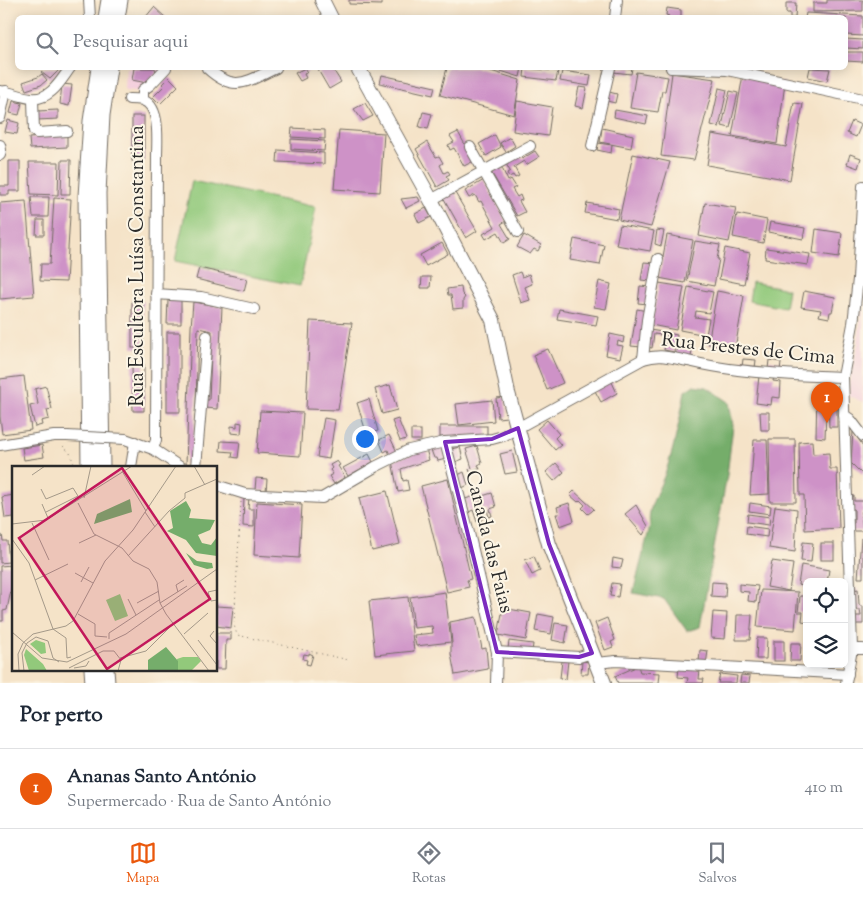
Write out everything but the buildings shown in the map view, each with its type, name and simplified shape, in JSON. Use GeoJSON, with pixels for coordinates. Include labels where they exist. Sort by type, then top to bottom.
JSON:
{"type":"FeatureCollection","features":[{"type":"Feature","properties":{"kind":"highway"},"geometry":{"type":"LineString","coordinates":[[106,15],[109,0]]}},
{"type":"Feature","properties":{"kind":"highway"},"geometry":{"type":"LineString","coordinates":[[118,15],[120,0]]}},
{"type":"Feature","properties":{"kind":"highway"},"geometry":{"type":"LineString","coordinates":[[89,466],[86,196],[91,121],[99,70]]}},
{"type":"Feature","properties":{"kind":"highway"},"geometry":{"type":"LineString","coordinates":[[102,466],[98,193],[102,115],[109,70]]}},
{"type":"Feature","properties":{"kind":"highway"},"geometry":{"type":"LineString","coordinates":[[92,670],[93,683]]}},
{"type":"Feature","properties":{"kind":"highway"},"geometry":{"type":"LineString","coordinates":[[106,670],[107,683]]}},
{"type":"Feature","properties":{"kind":"main road"},"geometry":{"type":"LineString","coordinates":[[322,0],[330,15]]}},
{"type":"Feature","properties":{"kind":"main road"},"geometry":{"type":"LineString","coordinates":[[359,70],[432,200],[493,320],[508,393],[549,544],[604,683]]}},
{"type":"Feature","properties":{"kind":"street"},"geometry":{"type":"LineString","coordinates":[[89,0],[90,15]]}},
{"type":"Feature","properties":{"kind":"street"},"geometry":{"type":"LineString","coordinates":[[615,15],[617,0]]}},
{"type":"Feature","properties":{"kind":"street"},"geometry":{"type":"LineString","coordinates":[[0,118],[3,91],[33,99],[42,97],[57,86],[69,70]]}},
{"type":"Feature","properties":{"kind":"street"},"geometry":{"type":"LineString","coordinates":[[143,100],[143,90],[164,70]]}},
{"type":"Feature","properties":{"kind":"street"},"geometry":{"type":"LineString","coordinates":[[210,70],[222,80],[240,83],[272,70]]}},
{"type":"Feature","properties":{"kind":"street"},"geometry":{"type":"LineString","coordinates":[[592,146],[610,70]]}},
{"type":"Feature","properties":{"kind":"street"},"geometry":{"type":"LineString","coordinates":[[727,70],[863,99]]}},
{"type":"Feature","properties":{"kind":"street"},"geometry":{"type":"LineString","coordinates":[[33,99],[34,131],[37,133],[67,131]]}},
{"type":"Feature","properties":{"kind":"street","name":"Rua Escultora Luísa Constantina"},"geometry":{"type":"LineString","coordinates":[[130,99],[143,100],[150,106],[156,118],[156,440],[154,449]]}},
{"type":"Feature","properties":{"kind":"street"},"geometry":{"type":"LineString","coordinates":[[0,145],[2,150],[0,155]]}},
{"type":"Feature","properties":{"kind":"street"},"geometry":{"type":"LineString","coordinates":[[432,200],[530,146]]}},
{"type":"Feature","properties":{"kind":"street"},"geometry":{"type":"LineString","coordinates":[[470,147],[518,232]]}},
{"type":"Feature","properties":{"kind":"street"},"geometry":{"type":"LineString","coordinates":[[497,652],[847,679],[852,649],[842,377],[858,325],[858,280],[863,186]]}},
{"type":"Feature","properties":{"kind":"street"},"geometry":{"type":"LineString","coordinates":[[643,359],[646,320],[658,259]]}},
{"type":"Feature","properties":{"kind":"street"},"geometry":{"type":"LineString","coordinates":[[156,294],[201,297],[254,309]]}},
{"type":"Feature","properties":{"kind":"street"},"geometry":{"type":"LineString","coordinates":[[196,466],[207,336]]}},
{"type":"Feature","properties":{"kind":"street","name":"Rua Prestes de Cima"},"geometry":{"type":"LineString","coordinates":[[218,486],[241,494],[322,498],[375,467],[409,450],[445,442],[492,439],[503,436],[643,359],[661,355],[737,370],[842,377]]}},
{"type":"Feature","properties":{"kind":"street"},"geometry":{"type":"LineString","coordinates":[[844,415],[850,419],[863,436]]}},
{"type":"Feature","properties":{"kind":"street"},"geometry":{"type":"LineString","coordinates":[[0,443],[54,436],[130,441],[154,449],[179,466]]}},
{"type":"Feature","properties":{"kind":"street"},"geometry":{"type":"LineString","coordinates":[[130,441],[131,466]]}},
{"type":"Feature","properties":{"kind":"street","name":"Canada das Faias"},"geometry":{"type":"LineString","coordinates":[[445,442],[497,652],[496,683]]}},
{"type":"Feature","properties":{"kind":"street"},"geometry":{"type":"LineString","coordinates":[[852,649],[863,650]]}},
{"type":"Feature","properties":{"kind":"path"},"geometry":{"type":"LineString","coordinates":[[54,436],[70,453],[75,466]]}},
{"type":"Feature","properties":{"kind":"path"},"geometry":{"type":"LineString","coordinates":[[241,494],[234,626],[237,635],[349,660]]}},
{"type":"Feature","properties":{"kind":"highlighted area"},"geometry":{"type":"Polygon","coordinates":[[[518,428],[549,544],[592,653],[579,657],[497,652],[445,442],[492,439],[518,428]]]}},
{"type":"Feature","properties":{"kind":"shaded area"},"geometry":{"type":"Polygon","coordinates":[[[126,70],[169,70],[148,92],[125,90],[126,70]]]}},
{"type":"Feature","properties":{"kind":"shaded area"},"geometry":{"type":"Polygon","coordinates":[[[863,298],[863,402],[849,396],[849,383],[858,344],[863,298]]]}},
{"type":"Feature","properties":{"kind":"green space"},"geometry":{"type":"Polygon","coordinates":[[[192,181],[316,207],[300,286],[175,261],[192,181]]]}},
{"type":"Feature","properties":{"kind":"green space"},"geometry":{"type":"Polygon","coordinates":[[[752,282],[788,289],[785,308],[749,301],[752,282]]]}},
{"type":"Feature","properties":{"kind":"green space"},"geometry":{"type":"Polygon","coordinates":[[[694,385],[707,387],[729,402],[733,426],[727,475],[700,627],[687,631],[664,599],[633,593],[650,526],[650,512],[669,461],[685,391],[694,385]]]}},
{"type":"Feature","properties":{"kind":"place","name":"Ananas Santo António"},"geometry":{"type":"Point","coordinates":[827,423]}}]}
